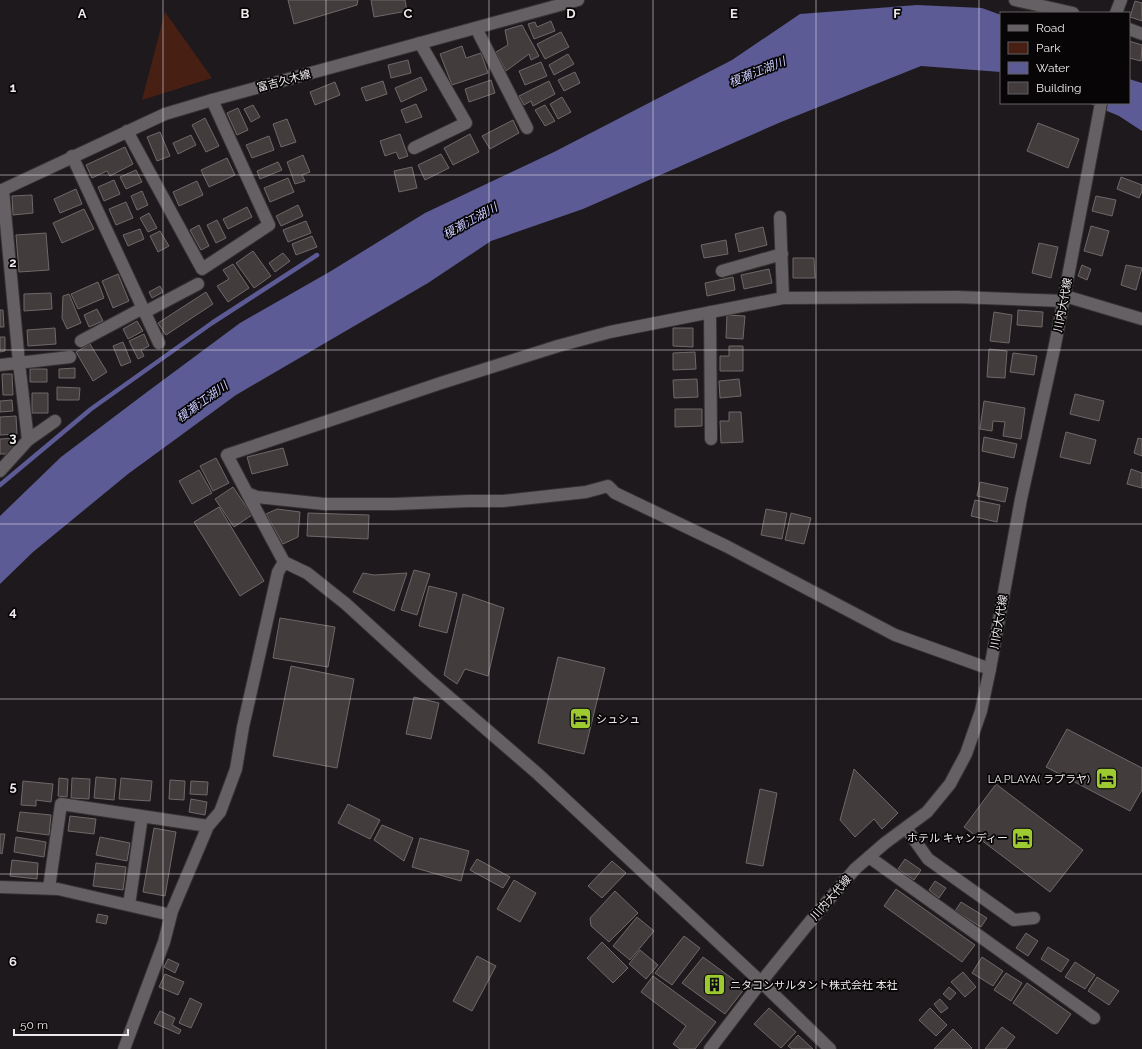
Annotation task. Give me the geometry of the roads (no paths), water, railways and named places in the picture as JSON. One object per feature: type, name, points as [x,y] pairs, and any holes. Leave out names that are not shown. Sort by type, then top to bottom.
[{"type":"street","name":"富吉久木線","points":[[2,190],[72,156],[165,114],[476,28],[545,4],[578,0]]},
{"type":"street","points":[[1015,0],[1028,1],[1069,12]]},
{"type":"street","points":[[1116,12],[1121,0]]},
{"type":"street","points":[[476,28],[527,128]]},
{"type":"street","points":[[1130,29],[1142,34]]},
{"type":"street","points":[[414,148],[466,122],[420,43]]},
{"type":"street","points":[[127,131],[202,268],[268,225],[212,100]]},
{"type":"street","name":"川内大代線","points":[[710,1049],[761,982],[808,924],[850,876],[869,857],[927,812],[950,784],[966,754],[981,711],[990,669],[1021,499],[1055,345],[1101,108]]},
{"type":"street","points":[[72,156],[159,343]]},
{"type":"street","points":[[2,190],[28,440]]},
{"type":"street","points":[[780,217],[783,298]]},
{"type":"street","points":[[722,271],[782,254]]},
{"type":"street","points":[[81,340],[198,284]]},
{"type":"street","points":[[830,1049],[761,982],[538,774],[427,678],[346,604],[307,573],[284,562],[227,456],[441,383],[558,346],[610,332],[783,298],[957,297],[1064,299],[1142,319]]},
{"type":"street","points":[[710,312],[712,439]]},
{"type":"street","points":[[0,365],[70,357]]},
{"type":"street","points":[[0,471],[28,440],[55,421]]},
{"type":"street","points":[[247,493],[257,497],[324,504],[394,504],[503,501],[586,492],[608,486],[615,493],[726,546],[894,635],[990,669]]},
{"type":"street","points":[[124,1049],[164,942],[171,915],[208,826],[220,812],[236,770],[243,727],[278,572],[284,562]]},
{"type":"street","points":[[49,888],[61,804],[208,826]]},
{"type":"street","points":[[129,905],[142,816]]},
{"type":"street","points":[[906,828],[928,859],[1014,920],[1034,918]]},
{"type":"street","points":[[869,857],[1094,1018]]},
{"type":"street","points":[[0,888],[58,889],[171,915]]},
{"type":"water","name":"榎瀬江湖川","points":[[917,5],[982,8],[1000,15],[1000,72],[921,66],[781,122],[583,209],[491,241],[428,283],[236,395],[128,474],[33,552],[0,584],[0,516],[61,457],[240,323],[331,271],[425,213],[554,152],[732,60],[800,14]]},
{"type":"water","points":[[1130,79],[1142,83],[1142,131],[1119,116],[1090,104],[1130,104]]},
{"type":"waterway","points":[[0,485],[91,409],[212,323],[317,255]]},
{"type":"place","name":"シュシュ","points":[[580,719]]},
{"type":"place","name":"LA.PLAYA( ラプラヤ)","points":[[1106,779]]},
{"type":"place","name":"ホテル キャンディー","points":[[1023,838]]},
{"type":"place","name":"ニタコンサルタント株式会社 本社","points":[[714,985]]}]
